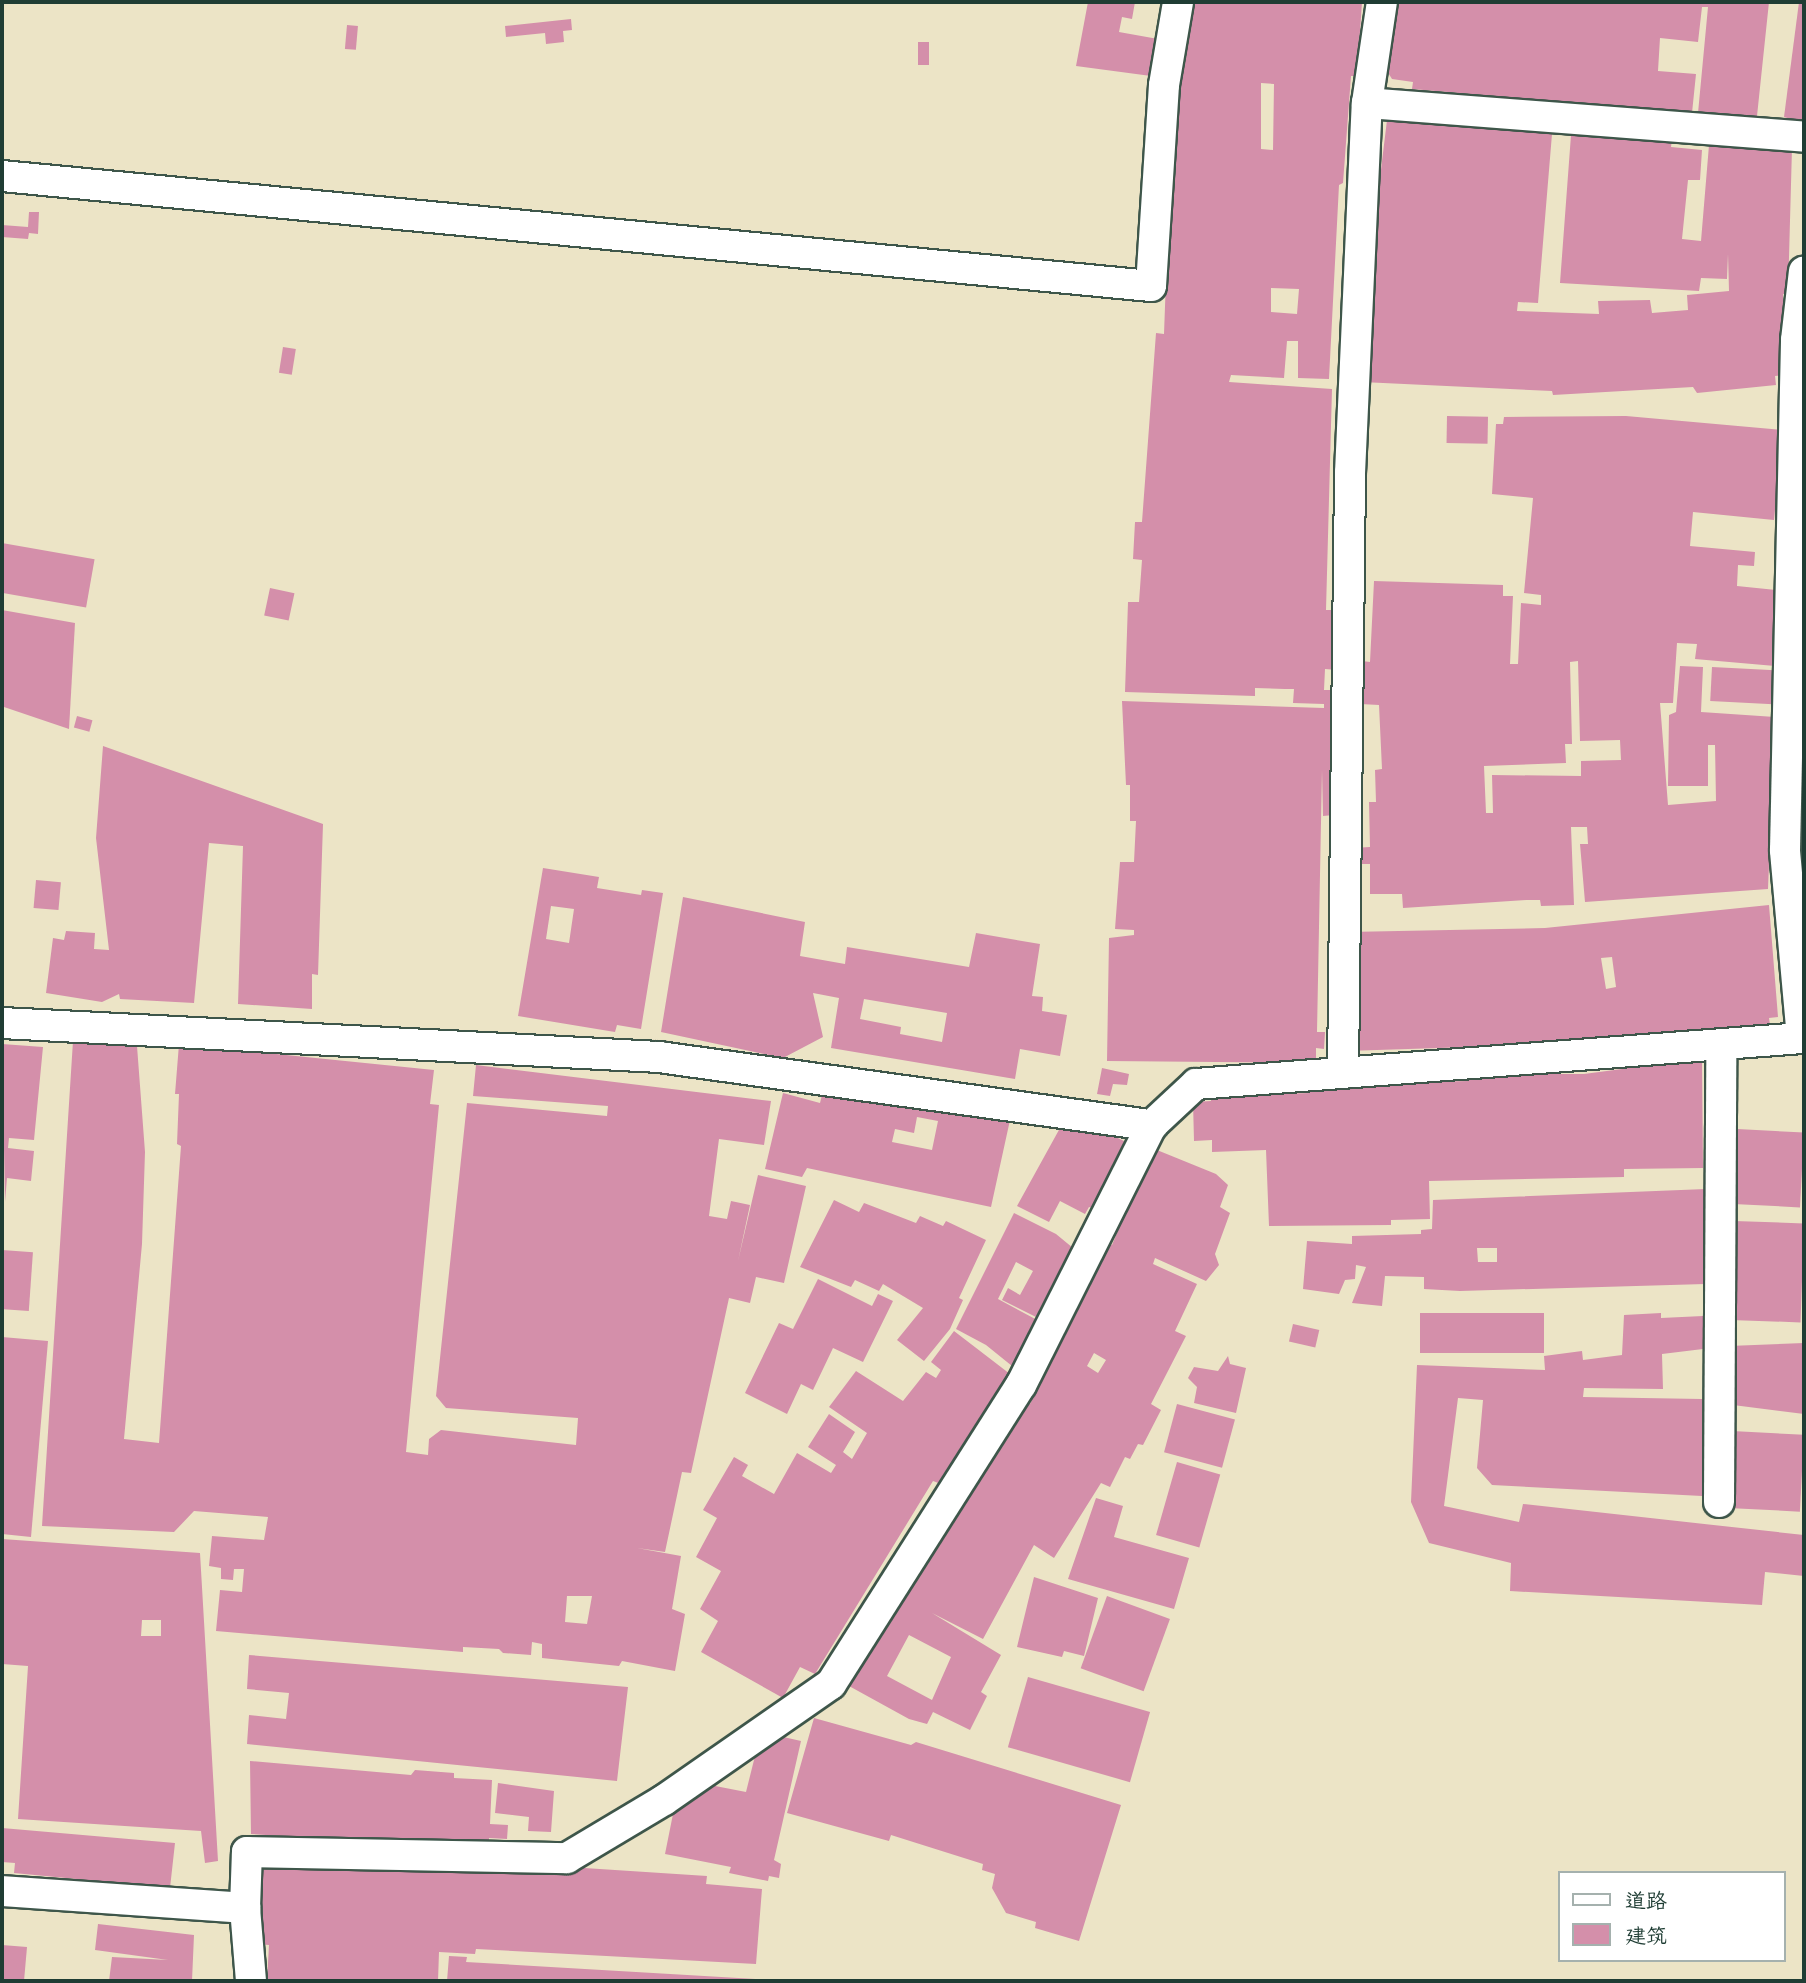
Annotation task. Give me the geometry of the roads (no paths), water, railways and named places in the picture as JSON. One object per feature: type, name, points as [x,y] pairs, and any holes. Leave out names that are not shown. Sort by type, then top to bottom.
[{"type":"street","points":[[2,176],[1151,286],[1164,85],[1178,2]]},
{"type":"street","points":[[1343,1073],[1350,473],[1367,103],[1382,2]]},
{"type":"street","points":[[1367,103],[1804,137]]},
{"type":"street","points":[[251,1981],[245,1908],[247,1852],[567,1858],[664,1800],[831,1684],[1021,1385],[1152,1125],[1196,1084],[1802,1038],[1785,850],[1796,340],[1804,271]]},
{"type":"street","points":[[2,1023],[659,1057],[1152,1125]]},
{"type":"street","points":[[1719,1502],[1721,1045]]},
{"type":"street","points":[[2,1891],[245,1908]]}]
